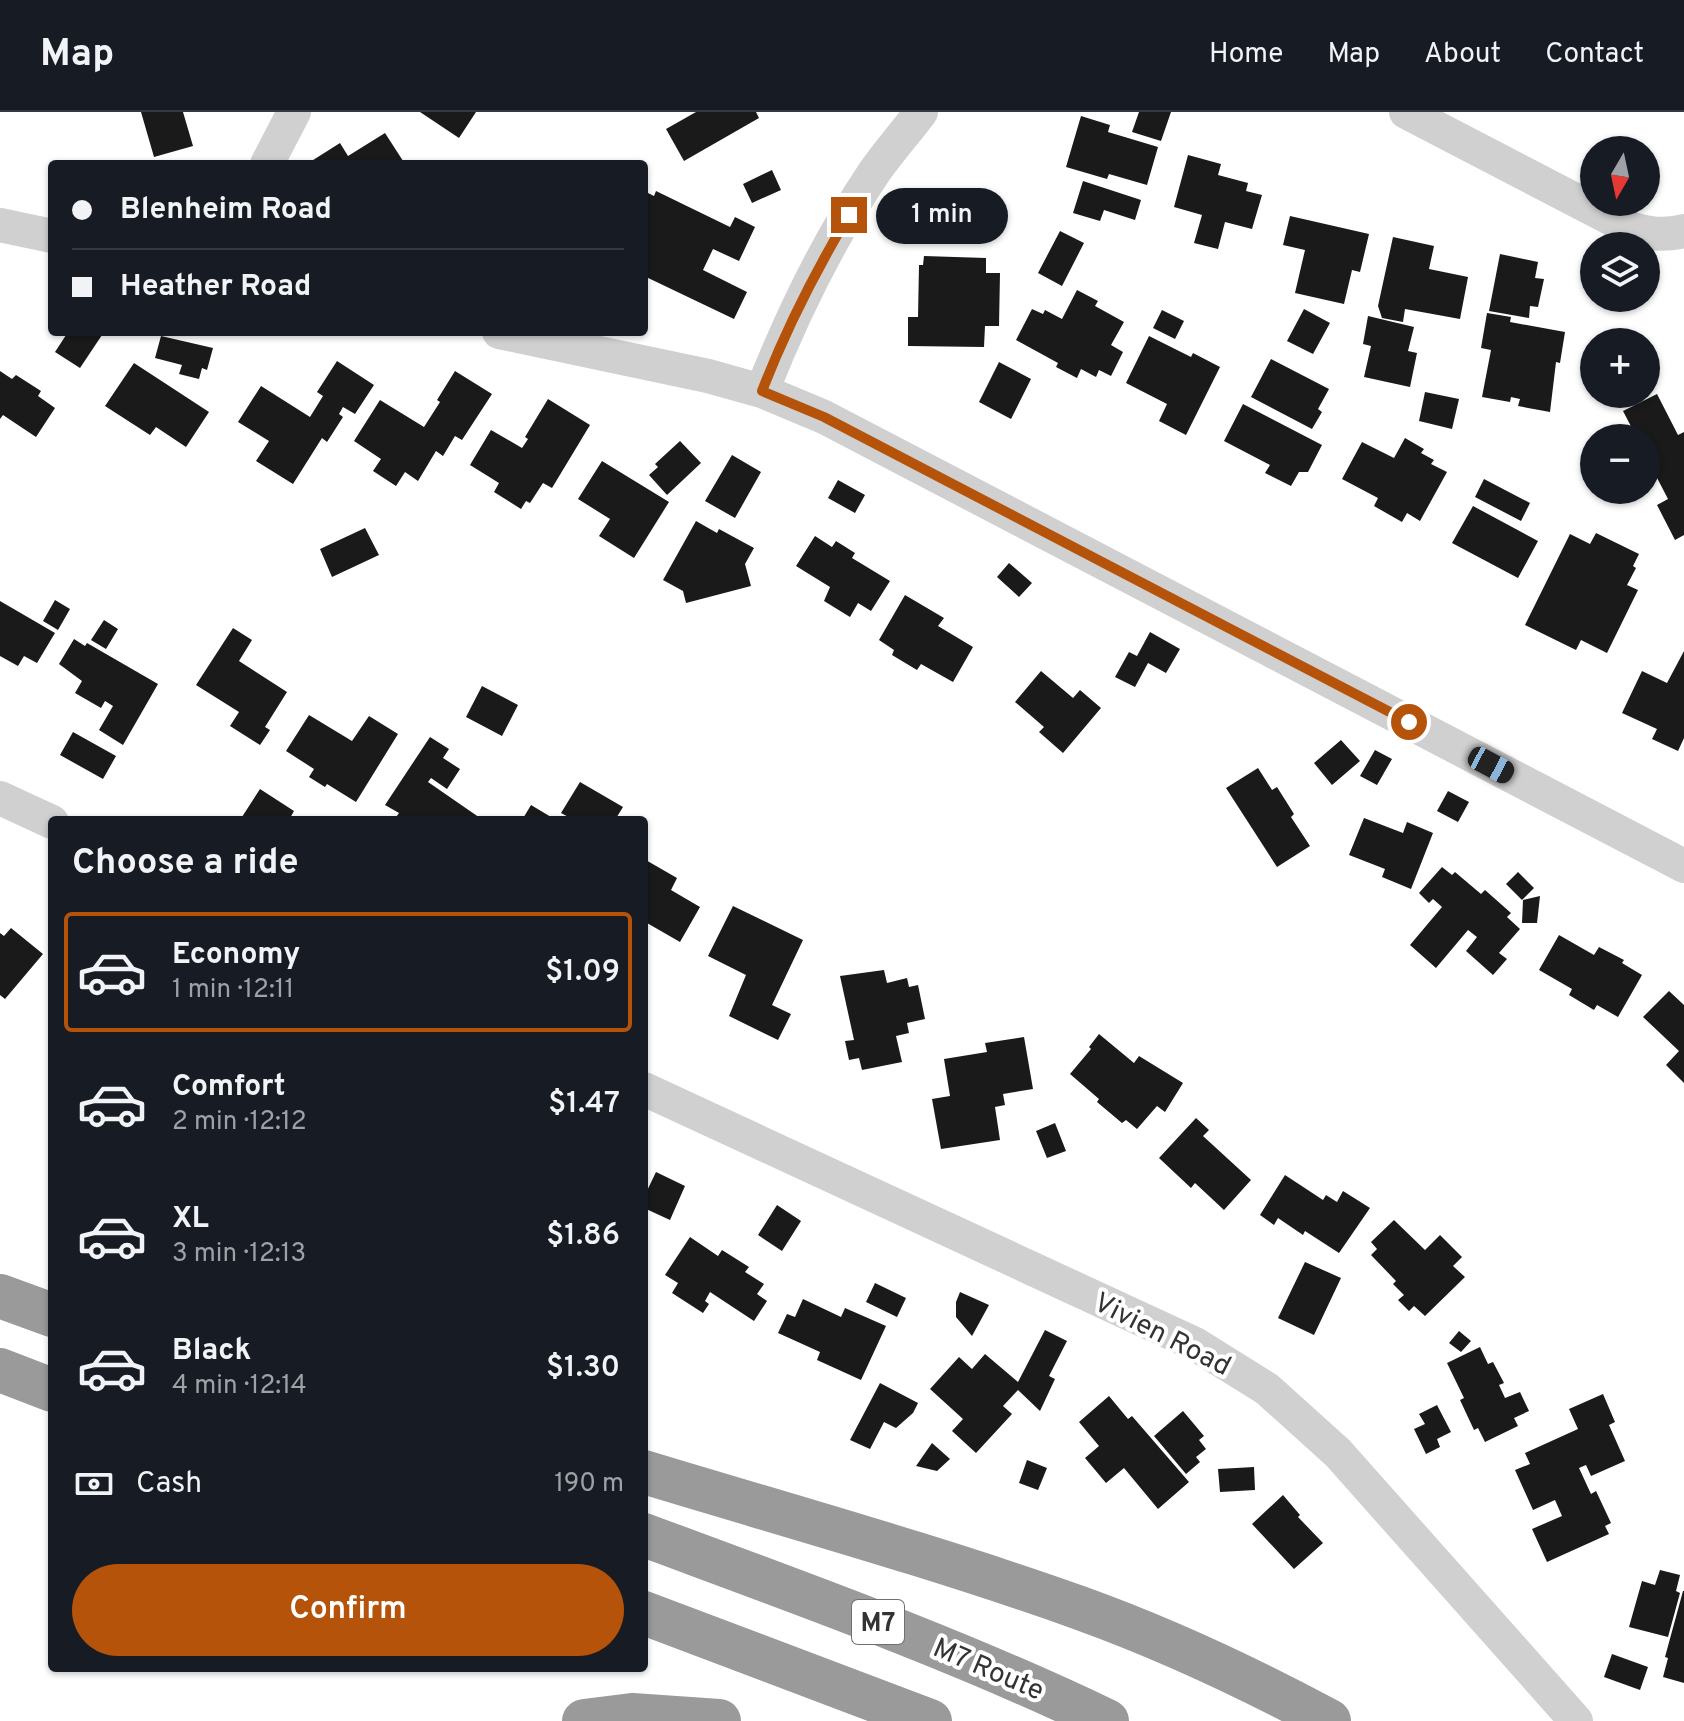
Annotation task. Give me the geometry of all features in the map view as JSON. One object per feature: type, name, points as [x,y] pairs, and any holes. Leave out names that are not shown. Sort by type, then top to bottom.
[{"type":"highway","points":[[0,1284],[48,1296]]},
{"type":"highway","points":[[0,1296],[48,1314]]},
{"type":"highway","points":[[0,1370],[48,1388]]},
{"type":"highway","points":[[648,1473],[991,1578],[1082,1609],[1254,1682],[1329,1721]]},
{"type":"highway","name":"M7 Route","points":[[648,1537],[902,1632],[1027,1683],[1107,1721]]},
{"type":"highway","points":[[648,1615],[930,1721]]},
{"type":"highway","points":[[584,1721],[632,1715],[719,1721]]},
{"type":"street","points":[[269,160],[294,112]]},
{"type":"street","points":[[762,391],[783,336],[823,259],[876,170],[921,112]]},
{"type":"street","points":[[1406,112],[1629,228],[1650,234],[1671,235],[1684,231]]},
{"type":"street","points":[[0,225],[48,235]]},
{"type":"street","points":[[518,336],[708,376],[762,391],[824,417],[1684,866]]},
{"type":"street","points":[[0,798],[48,820]]},
{"type":"street","name":"Vivien Road","points":[[648,1091],[1195,1344],[1267,1389],[1338,1453],[1576,1721]]},
{"type":"building","points":[[141,112],[183,112],[193,146],[154,157]]},
{"type":"building","points":[[420,112],[476,112],[459,138]]},
{"type":"building","points":[[696,112],[756,112],[759,118],[684,161],[666,129]]},
{"type":"building","points":[[1139,112],[1171,112],[1161,141],[1132,132]]},
{"type":"building","points":[[1081,116],[1110,125],[1108,132],[1158,147],[1147,185],[1109,174],[1107,179],[1066,167]]},
{"type":"building","points":[[385,133],[402,160],[313,160],[340,143],[348,156]]},
{"type":"building","points":[[1188,155],[1221,164],[1218,175],[1248,183],[1246,191],[1262,195],[1252,229],[1225,222],[1218,249],[1194,243],[1202,215],[1174,207]]},
{"type":"building","points":[[772,170],[781,190],[752,203],[743,184]]},
{"type":"building","points":[[1083,181],[1141,200],[1135,220],[1104,210],[1100,221],[1073,213]]},
{"type":"building","points":[[656,191],[730,227],[735,217],[755,227],[739,261],[713,249],[703,270],[747,292],[734,319],[648,278],[648,193],[654,196]]},
{"type":"building","points":[[1290,216],[1369,234],[1360,272],[1352,270],[1344,304],[1295,293],[1305,250],[1283,245]]},
{"type":"building","points":[[1060,231],[1084,243],[1062,286],[1038,273]]},
{"type":"building","points":[[1393,237],[1434,246],[1429,269],[1468,277],[1460,319],[1405,309],[1403,322],[1382,318],[1378,306]]},
{"type":"building","points":[[1500,254],[1538,262],[1535,278],[1544,279],[1538,307],[1530,306],[1529,318],[1489,311]]},
{"type":"building","points":[[924,256],[986,258],[986,273],[1000,273],[999,326],[985,326],[984,347],[908,346],[908,317],[918,317],[919,265],[923,265]]},
{"type":"building","points":[[1077,290],[1098,301],[1095,306],[1124,322],[1111,345],[1123,352],[1111,376],[1099,370],[1096,377],[1081,369],[1077,378],[1056,367],[1058,363],[1016,340],[1032,309],[1043,314],[1045,310],[1062,319]]},
{"type":"building","points":[[1304,309],[1330,323],[1313,354],[1287,341]]},
{"type":"building","points":[[1162,310],[1184,321],[1175,339],[1153,328]]},
{"type":"building","points":[[1487,313],[1511,317],[1510,322],[1565,332],[1560,363],[1556,362],[1550,412],[1518,406],[1520,399],[1511,397],[1510,402],[1482,397],[1491,350],[1481,348]]},
{"type":"building","points":[[1368,316],[1414,327],[1408,351],[1417,353],[1410,387],[1364,377],[1371,346],[1363,344]]},
{"type":"building","points":[[65,336],[101,336],[80,368],[55,352]]},
{"type":"building","points":[[161,336],[213,348],[207,370],[202,368],[199,379],[179,374],[182,365],[155,358]]},
{"type":"building","points":[[1149,336],[1191,357],[1193,353],[1220,367],[1186,435],[1159,421],[1167,404],[1126,383]]},
{"type":"building","points":[[1271,359],[1329,389],[1318,409],[1322,412],[1312,429],[1251,397]]},
{"type":"building","points":[[337,361],[374,385],[355,414],[343,407],[339,414],[343,417],[327,442],[322,438],[293,484],[256,461],[269,441],[238,422],[261,386],[310,417],[323,396],[317,392]]},
{"type":"building","points":[[999,362],[1031,379],[1011,419],[979,402]]},
{"type":"building","points":[[134,363],[209,412],[186,447],[156,427],[150,435],[105,406]]},
{"type":"building","points":[[0,371],[12,379],[16,375],[41,391],[38,396],[55,408],[36,437],[3,415],[0,419]]},
{"type":"building","points":[[455,371],[492,394],[462,440],[455,436],[443,456],[436,451],[418,481],[405,472],[396,486],[373,471],[381,459],[354,441],[380,400],[424,427]]},
{"type":"building","points":[[1425,392],[1459,399],[1452,429],[1419,421]]},
{"type":"building","points":[[548,399],[590,425],[552,488],[543,483],[530,503],[526,501],[521,509],[494,492],[499,483],[470,465],[491,430],[522,448],[528,439],[525,437]]},
{"type":"building","points":[[1660,400],[1678,435],[1684,432],[1684,535],[1675,540],[1657,505],[1668,499],[1660,484],[1660,424],[1630,424],[1623,411],[1629,408],[1660,408]]},
{"type":"building","points":[[1243,404],[1322,445],[1308,472],[1299,472],[1291,486],[1265,473],[1270,465],[1224,441]]},
{"type":"building","points":[[1405,438],[1424,449],[1421,453],[1434,460],[1431,464],[1447,472],[1420,521],[1407,513],[1402,522],[1374,506],[1378,498],[1342,479],[1362,442],[1394,458]]},
{"type":"building","points":[[680,441],[701,463],[667,495],[649,475],[658,467],[655,464]]},
{"type":"building","points":[[732,455],[761,472],[735,518],[705,501]]},
{"type":"building","points":[[602,461],[669,502],[634,558],[599,536],[610,519],[578,499]]},
{"type":"building","points":[[1484,479],[1530,503],[1521,521],[1475,497]]},
{"type":"building","points":[[838,480],[865,495],[855,513],[828,498]]},
{"type":"building","points":[[1473,506],[1538,541],[1518,578],[1452,543]]},
{"type":"building","points":[[696,521],[717,533],[719,529],[754,548],[745,564],[751,586],[686,603],[683,591],[663,580]]},
{"type":"building","points":[[365,528],[379,555],[332,577],[320,549]]},
{"type":"building","points":[[1596,533],[1639,554],[1627,585],[1638,590],[1607,653],[1581,640],[1576,650],[1525,625],[1570,534],[1590,544]]},
{"type":"building","points":[[815,536],[832,547],[836,541],[855,553],[852,558],[890,581],[871,611],[858,603],[850,617],[824,601],[830,587],[796,566]]},
{"type":"building","points":[[1009,563],[1032,583],[1019,597],[997,577]]},
{"type":"building","points":[[905,595],[944,618],[938,626],[973,647],[953,682],[921,664],[917,670],[892,655],[894,650],[879,640]]},
{"type":"building","points":[[55,600],[70,609],[58,630],[43,621]]},
{"type":"building","points":[[0,601],[55,633],[37,663],[24,656],[18,666],[0,656]]},
{"type":"building","points":[[104,620],[118,629],[106,649],[91,640]]},
{"type":"building","points":[[233,628],[252,640],[239,661],[287,692],[265,727],[270,730],[260,745],[230,726],[239,712],[196,685]]},
{"type":"building","points":[[1150,632],[1180,649],[1166,673],[1148,663],[1135,687],[1115,677],[1129,652],[1137,656]]},
{"type":"building","points":[[74,639],[85,646],[87,643],[158,684],[123,745],[99,730],[113,706],[105,701],[101,708],[75,693],[82,681],[59,664]]},
{"type":"building","points":[[1684,651],[1684,738],[1678,751],[1652,739],[1657,729],[1622,713],[1642,671],[1667,683]]},
{"type":"building","points":[[1041,671],[1073,698],[1080,690],[1101,708],[1063,753],[1039,732],[1044,727],[1015,702]]},
{"type":"building","points":[[482,686],[518,705],[502,736],[466,717]]},
{"type":"building","points":[[309,715],[352,741],[369,716],[398,734],[356,802],[309,777],[314,769],[286,751]]},
{"type":"building","points":[[73,732],[116,756],[103,779],[60,755]]},
{"type":"building","points":[[430,737],[449,749],[443,758],[460,769],[447,789],[431,778],[428,782],[477,816],[397,816],[399,813],[385,805]]},
{"type":"building","points":[[1341,740],[1360,761],[1332,785],[1314,763]]},
{"type":"building","points":[[1375,750],[1392,759],[1377,785],[1360,776]]},
{"type":"building","points":[[1258,768],[1272,790],[1277,787],[1294,814],[1291,817],[1310,846],[1277,867],[1226,788]]},
{"type":"building","points":[[580,782],[623,807],[617,816],[567,816],[561,813]]},
{"type":"building","points":[[260,789],[294,811],[291,816],[243,816]]},
{"type":"building","points":[[1448,791],[1469,802],[1458,822],[1437,811]]},
{"type":"building","points":[[531,805],[549,816],[524,816]]},
{"type":"building","points":[[1364,818],[1403,833],[1407,822],[1433,833],[1411,889],[1382,877],[1385,869],[1349,855]]},
{"type":"building","points":[[648,861],[677,878],[671,890],[700,907],[680,942],[648,924]]},
{"type":"building","points":[[1442,867],[1452,875],[1455,872],[1481,894],[1485,890],[1511,913],[1507,917],[1520,929],[1499,953],[1507,959],[1493,975],[1466,951],[1477,937],[1468,930],[1436,968],[1410,945],[1442,907],[1433,899],[1429,903],[1419,893]]},
{"type":"building","points":[[1518,872],[1534,888],[1522,900],[1506,884]]},
{"type":"building","points":[[1540,896],[1537,923],[1522,923],[1523,900]]},
{"type":"building","points":[[733,906],[803,940],[772,1005],[791,1014],[778,1040],[729,1016],[746,975],[708,956]]},
{"type":"building","points":[[11,928],[43,954],[5,999],[0,995],[0,933],[4,936]]},
{"type":"building","points":[[1559,935],[1594,955],[1599,947],[1624,960],[1622,963],[1642,975],[1618,1017],[1597,1005],[1594,1010],[1569,995],[1572,989],[1539,970]]},
{"type":"building","points":[[884,970],[887,983],[907,978],[909,987],[918,985],[925,1019],[907,1023],[909,1033],[896,1036],[902,1062],[862,1070],[859,1058],[849,1060],[845,1041],[854,1040],[840,976]]},
{"type":"building","points":[[1669,991],[1684,1005],[1684,1083],[1666,1065],[1679,1051],[1643,1017]]},
{"type":"building","points":[[1099,1034],[1134,1063],[1139,1056],[1183,1083],[1165,1112],[1157,1106],[1137,1129],[1126,1120],[1122,1123],[1070,1074]]},
{"type":"building","points":[[1024,1037],[1033,1089],[1003,1094],[1005,1105],[995,1107],[1000,1140],[941,1149],[932,1099],[950,1096],[944,1059],[987,1052],[985,1043]]},
{"type":"building","points":[[1196,1118],[1209,1130],[1203,1136],[1251,1180],[1224,1210],[1195,1183],[1191,1188],[1159,1158]]},
{"type":"building","points":[[1055,1123],[1066,1151],[1047,1158],[1036,1131]]},
{"type":"building","points":[[656,1172],[685,1186],[670,1220],[648,1210],[648,1189]]},
{"type":"building","points":[[1285,1175],[1323,1200],[1326,1195],[1337,1202],[1343,1191],[1370,1208],[1339,1253],[1278,1218],[1274,1225],[1260,1215]]},
{"type":"building","points":[[777,1205],[801,1221],[782,1251],[758,1235]]},
{"type":"building","points":[[1394,1220],[1425,1250],[1440,1235],[1462,1257],[1453,1266],[1465,1277],[1425,1316],[1414,1306],[1409,1311],[1398,1300],[1404,1295],[1393,1284],[1396,1281],[1371,1255],[1377,1249],[1371,1242]]},
{"type":"building","points":[[690,1237],[718,1256],[722,1250],[749,1267],[745,1272],[764,1284],[757,1294],[767,1301],[754,1321],[710,1292],[705,1301],[709,1304],[703,1313],[672,1293],[678,1283],[665,1275]]},
{"type":"building","points":[[1305,1262],[1341,1278],[1314,1335],[1278,1318]]},
{"type":"building","points":[[875,1283],[906,1298],[897,1317],[866,1302]]},
{"type":"building","points":[[960,1292],[989,1305],[972,1336],[956,1317]]},
{"type":"building","points":[[803,1299],[841,1317],[845,1308],[886,1326],[861,1380],[817,1360],[820,1352],[778,1333],[787,1314],[795,1317]]},
{"type":"building","points":[[1045,1330],[1067,1341],[1049,1376],[1055,1379],[1040,1411],[1018,1390],[1003,1406],[1012,1414],[976,1453],[952,1431],[963,1419],[930,1389],[959,1357],[972,1369],[985,1354],[1018,1382]]},
{"type":"building","points":[[1459,1331],[1471,1341],[1461,1352],[1449,1343]]},
{"type":"building","points":[[1480,1347],[1488,1364],[1493,1362],[1504,1383],[1499,1385],[1505,1398],[1520,1392],[1529,1411],[1514,1418],[1518,1426],[1485,1442],[1478,1428],[1474,1430],[1460,1400],[1464,1398],[1447,1363]]},
{"type":"building","points":[[880,1383],[918,1403],[913,1413],[896,1428],[884,1422],[870,1449],[850,1440]]},
{"type":"building","points":[[1603,1394],[1615,1422],[1609,1425],[1625,1461],[1591,1476],[1586,1465],[1579,1468],[1591,1494],[1596,1491],[1611,1523],[1605,1526],[1609,1534],[1547,1562],[1532,1529],[1562,1516],[1555,1500],[1533,1510],[1515,1470],[1530,1464],[1525,1453],[1578,1429],[1569,1409]]},
{"type":"building","points":[[1109,1396],[1128,1419],[1132,1416],[1189,1482],[1158,1509],[1124,1468],[1106,1483],[1085,1458],[1099,1446],[1079,1422]]},
{"type":"building","points":[[1437,1405],[1451,1432],[1437,1439],[1440,1447],[1426,1454],[1414,1429],[1425,1424],[1419,1414]]},
{"type":"building","points":[[1183,1411],[1204,1436],[1199,1440],[1206,1449],[1196,1457],[1200,1462],[1186,1474],[1154,1436]]},
{"type":"building","points":[[932,1443],[950,1459],[937,1471],[916,1466]]},
{"type":"building","points":[[1027,1460],[1047,1468],[1038,1490],[1019,1483]]},
{"type":"building","points":[[1254,1467],[1255,1490],[1220,1492],[1218,1469]]},
{"type":"building","points":[[1283,1495],[1300,1515],[1298,1517],[1323,1543],[1294,1569],[1252,1524]]},
{"type":"building","points":[[1660,1570],[1680,1575],[1676,1591],[1680,1593],[1668,1637],[1629,1627],[1642,1581],[1655,1585]]},
{"type":"building","points":[[1683,1591],[1684,1683],[1663,1677],[1668,1658],[1665,1657]]},
{"type":"building","points":[[1612,1654],[1648,1667],[1640,1690],[1604,1677]]},
{"type":"route","points":[[849,215],[783,336],[762,391],[824,417],[1409,722]]}]
